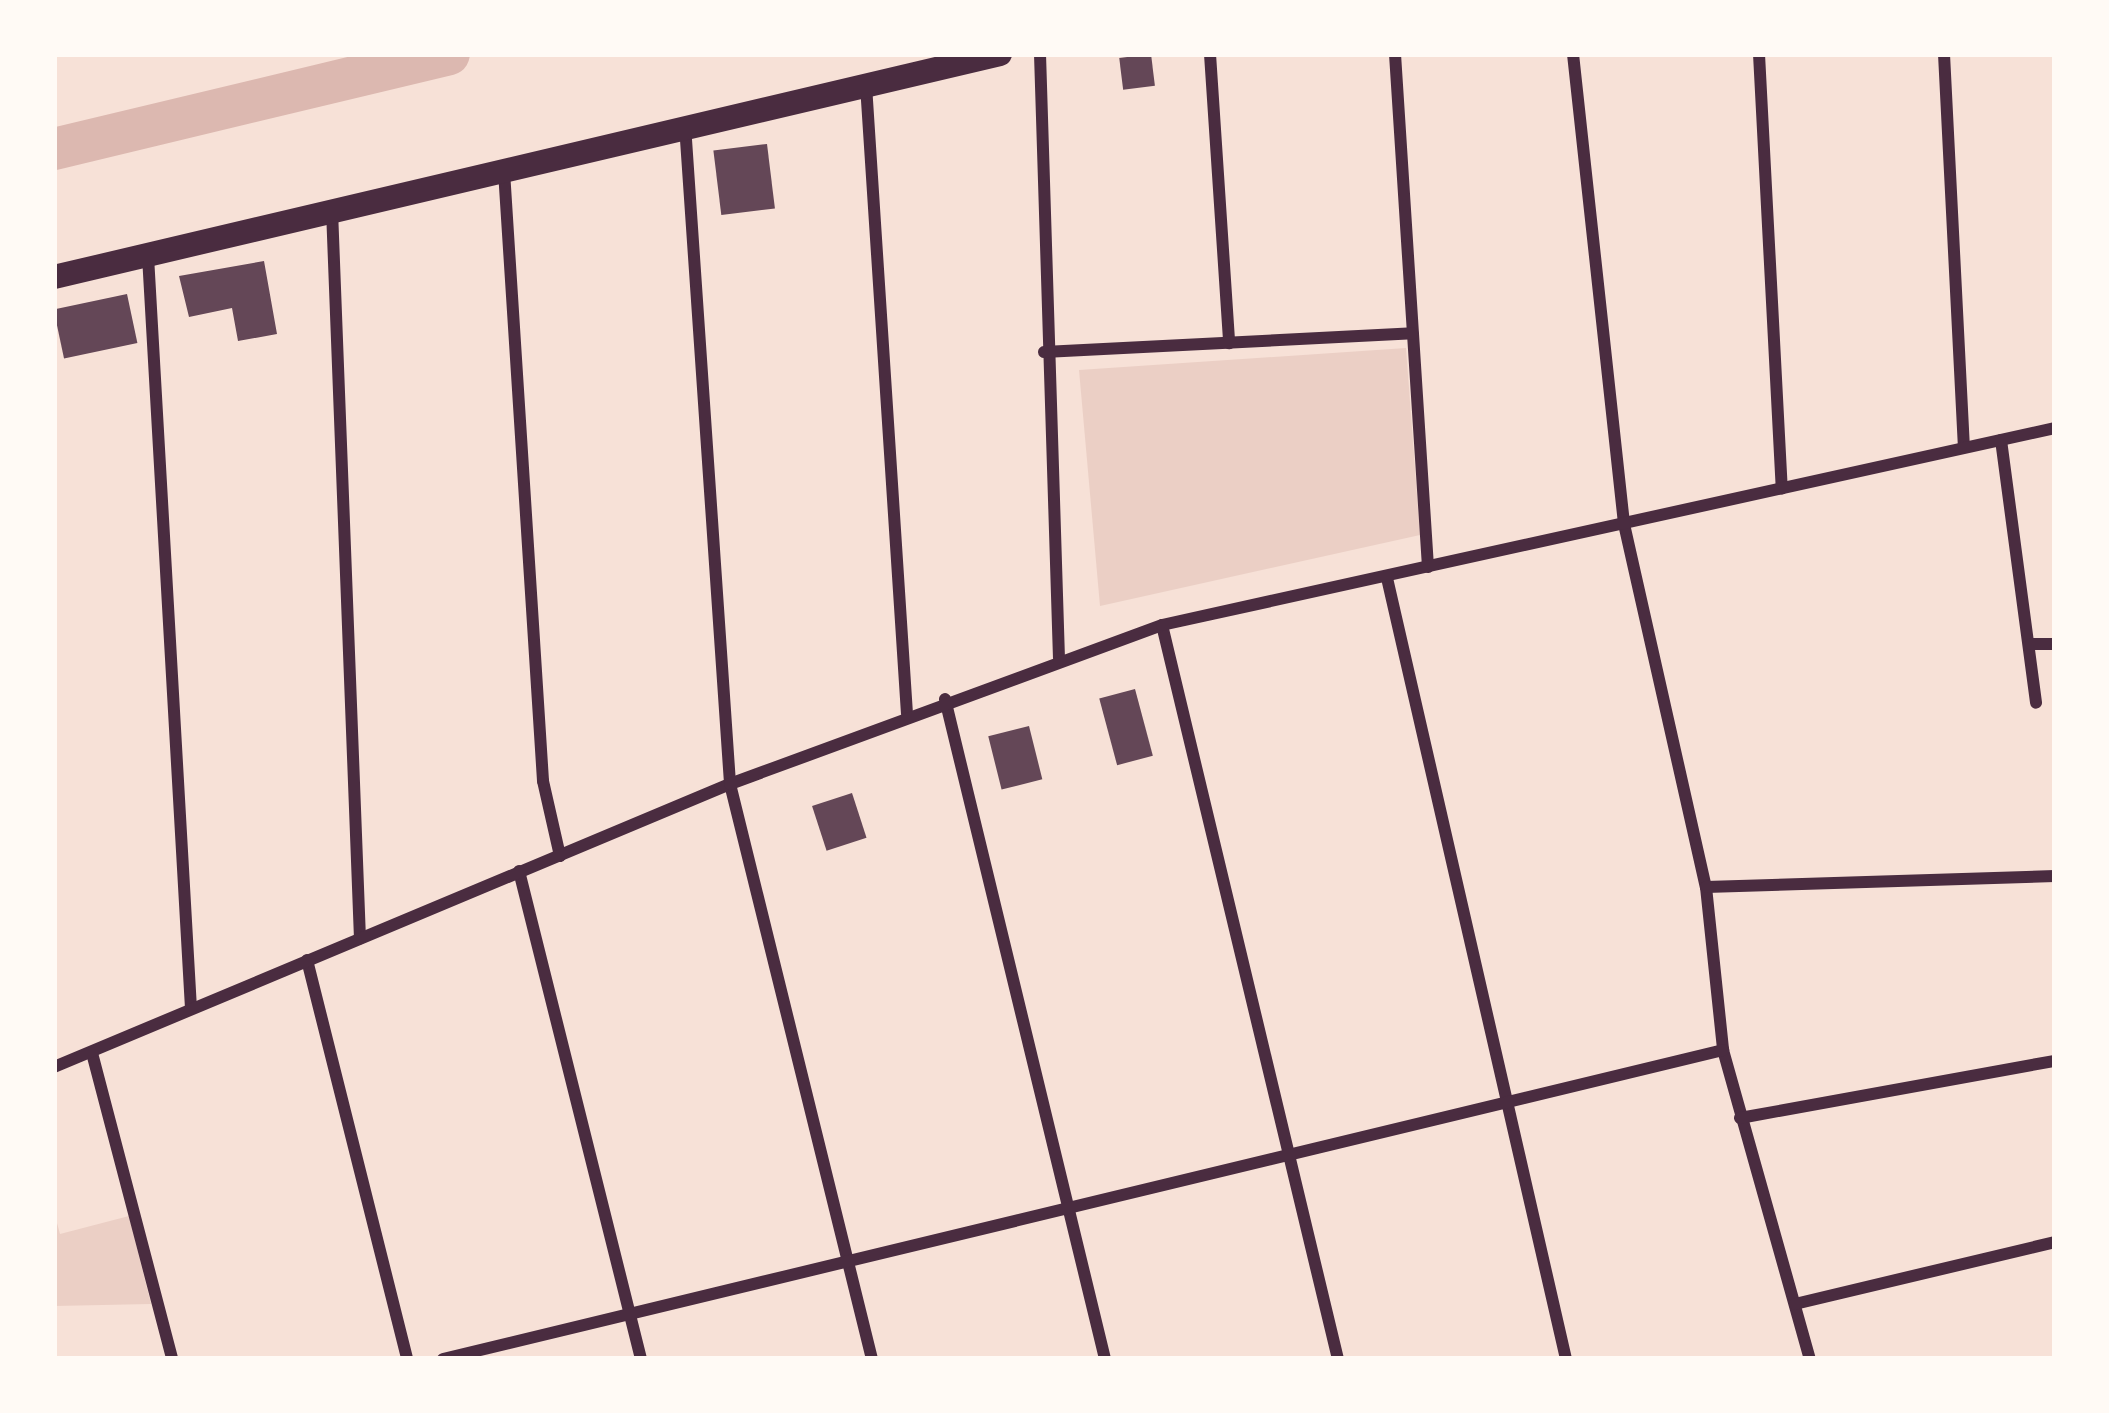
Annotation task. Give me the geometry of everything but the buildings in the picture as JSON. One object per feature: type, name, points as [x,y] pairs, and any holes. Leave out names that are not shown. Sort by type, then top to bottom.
[{"type":"main road","points":[[54,277],[504,167],[1000,54]]},
{"type":"street","points":[[1040,54],[1044,352],[1059,658]]},
{"type":"street","points":[[1210,54],[1229,343]]},
{"type":"street","points":[[1395,54],[1428,567]]},
{"type":"street","points":[[1573,54],[1624,524],[1706,887],[1723,1050],[1810,1359]]},
{"type":"street","points":[[1759,54],[1782,488]]},
{"type":"street","points":[[1944,54],[1964,445]]},
{"type":"street","points":[[866,84],[907,714]]},
{"type":"street","points":[[685,125],[730,784],[872,1359]]},
{"type":"street","points":[[504,167],[543,781],[560,856]]},
{"type":"street","points":[[332,209],[360,938]]},
{"type":"street","points":[[148,255],[191,1008]]},
{"type":"street","points":[[1044,352],[1414,333]]},
{"type":"street","points":[[54,1067],[730,784],[1059,658],[1162,626],[2055,428]]},
{"type":"street","points":[[2001,440],[2036,703]]},
{"type":"street","points":[[1388,578],[1501,1105],[1566,1359]]},
{"type":"street","points":[[1162,626],[1338,1359]]},
{"type":"street","points":[[2031,644],[2055,644]]},
{"type":"street","points":[[945,699],[1105,1359]]},
{"type":"street","points":[[519,871],[641,1359]]},
{"type":"street","points":[[1706,887],[2055,876]]},
{"type":"street","points":[[307,960],[407,1359]]},
{"type":"street","points":[[443,1359],[1723,1050]]},
{"type":"street","points":[[92,1053],[172,1359]]},
{"type":"street","points":[[1740,1118],[2055,1061]]},
{"type":"street","points":[[1795,1304],[2055,1242]]},
{"type":"shaded area","points":[[1406,348],[1420,535],[1100,606],[1079,370]]},
{"type":"shaded area","points":[[54,1212],[60,1234],[129,1216],[151,1304],[54,1306]]},
{"type":"waterway","points":[[54,149],[449,54]]}]
